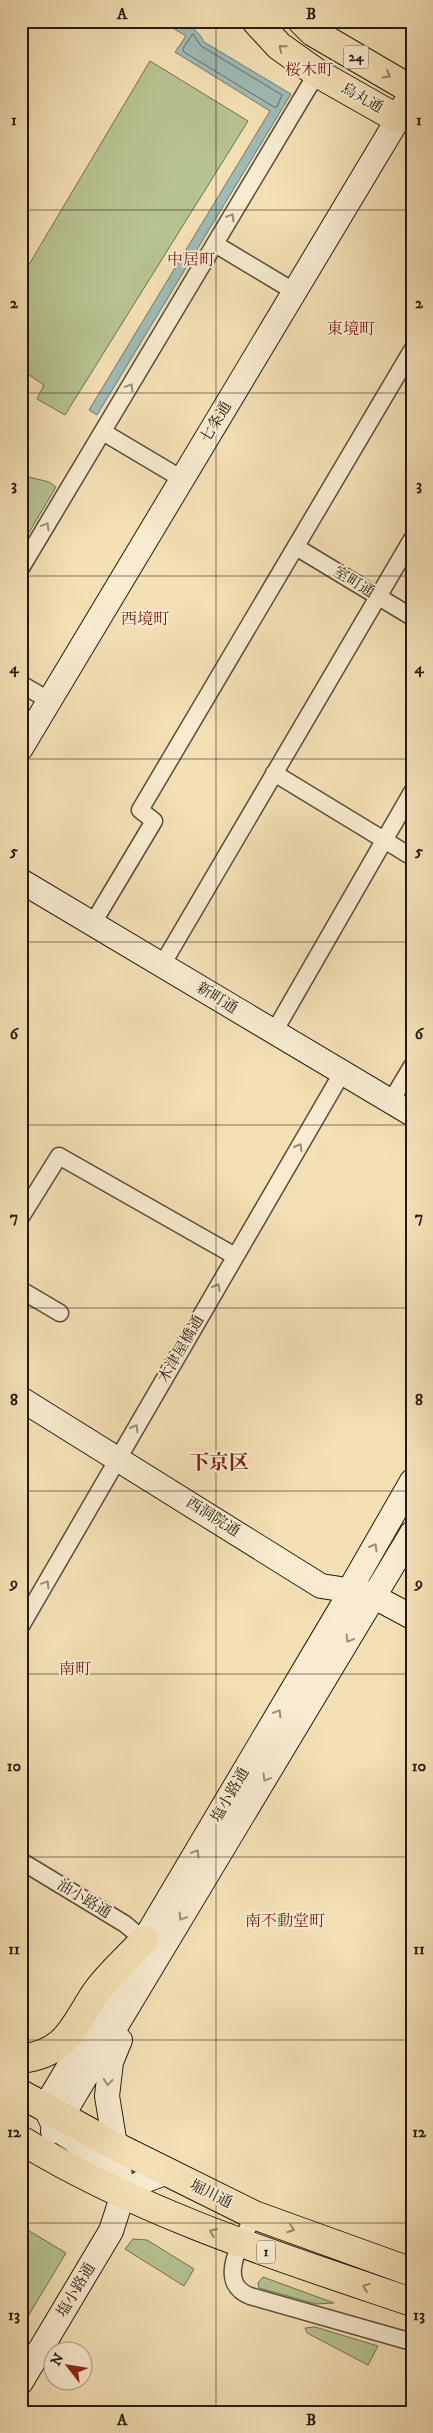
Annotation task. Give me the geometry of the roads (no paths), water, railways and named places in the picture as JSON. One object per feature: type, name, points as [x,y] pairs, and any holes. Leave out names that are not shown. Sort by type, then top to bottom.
[{"type":"highway","name":"烏丸通","points":[[256,21],[279,46],[317,73],[405,107]]},
{"type":"highway","name":"24","points":[[302,21],[313,32],[412,90]]},
{"type":"highway","points":[[21,2059],[49,2050],[69,2035],[98,1990],[151,1949]]},
{"type":"highway","name":"堀川通","points":[[21,2094],[45,2130],[100,2184],[242,2244],[412,2302]]},
{"type":"highway","name":"1","points":[[21,2120],[45,2130]]},
{"type":"highway","name":"堀川通","points":[[45,2130],[115,2146],[254,2216],[412,2272]]},
{"type":"street","points":[[21,568],[317,73]]},
{"type":"street","name":"七条通","points":[[21,748],[405,107]]},
{"type":"street","points":[[215,244],[294,292]]},
{"type":"street","points":[[93,923],[154,821],[140,810],[412,350]]},
{"type":"street","points":[[103,432],[182,479]]},
{"type":"street","points":[[162,965],[412,538]]},
{"type":"street","name":"室町通","points":[[296,547],[412,617]]},
{"type":"street","points":[[21,684],[50,701]]},
{"type":"street","points":[[274,772],[412,857]]},
{"type":"street","points":[[274,1032],[412,792]]},
{"type":"street","name":"新町通","points":[[21,881],[412,1114]]},
{"type":"street","points":[[391,1102],[412,1066]]},
{"type":"street","name":"木津屋橋通","points":[[21,1626],[342,1072]]},
{"type":"street","points":[[21,1217],[59,1156],[235,1256]]},
{"type":"street","points":[[21,1290],[60,1312]]},
{"type":"street","name":"西洞院通","points":[[21,1399],[321,1586],[368,1593],[412,1617]]},
{"type":"street","name":"塩小路通","points":[[45,2130],[151,1949],[412,1481]]},
{"type":"street","name":"塩小路通","points":[[151,1949],[374,1597],[412,1532]]},
{"type":"street","name":"油小路通","points":[[21,1860],[126,1924],[151,1949]]},
{"type":"street","points":[[151,1949],[147,1995],[127,2027],[111,2062],[107,2096],[123,2194],[144,2181],[167,2172]]},
{"type":"street","name":"塩小路通","points":[[21,2382],[111,2231],[123,2194]]},
{"type":"street","points":[[254,2216],[232,2270],[235,2284],[245,2294],[412,2342]]},
{"type":"water","points":[[161,21],[181,23],[191,27],[204,42],[291,94],[97,415],[89,410],[270,111],[175,52],[186,36]]},
{"type":"district","name":"桜木町","points":[[309,70]]},
{"type":"district","name":"中居町","points":[[191,260]]},
{"type":"district","name":"東境町","points":[[351,329]]},
{"type":"district","name":"西境町","points":[[145,619]]},
{"type":"district","name":"下京区","points":[[219,1463]]},
{"type":"district","name":"南町","points":[[75,1669]]},
{"type":"district","name":"南不動堂町","points":[[285,1921]]}]
